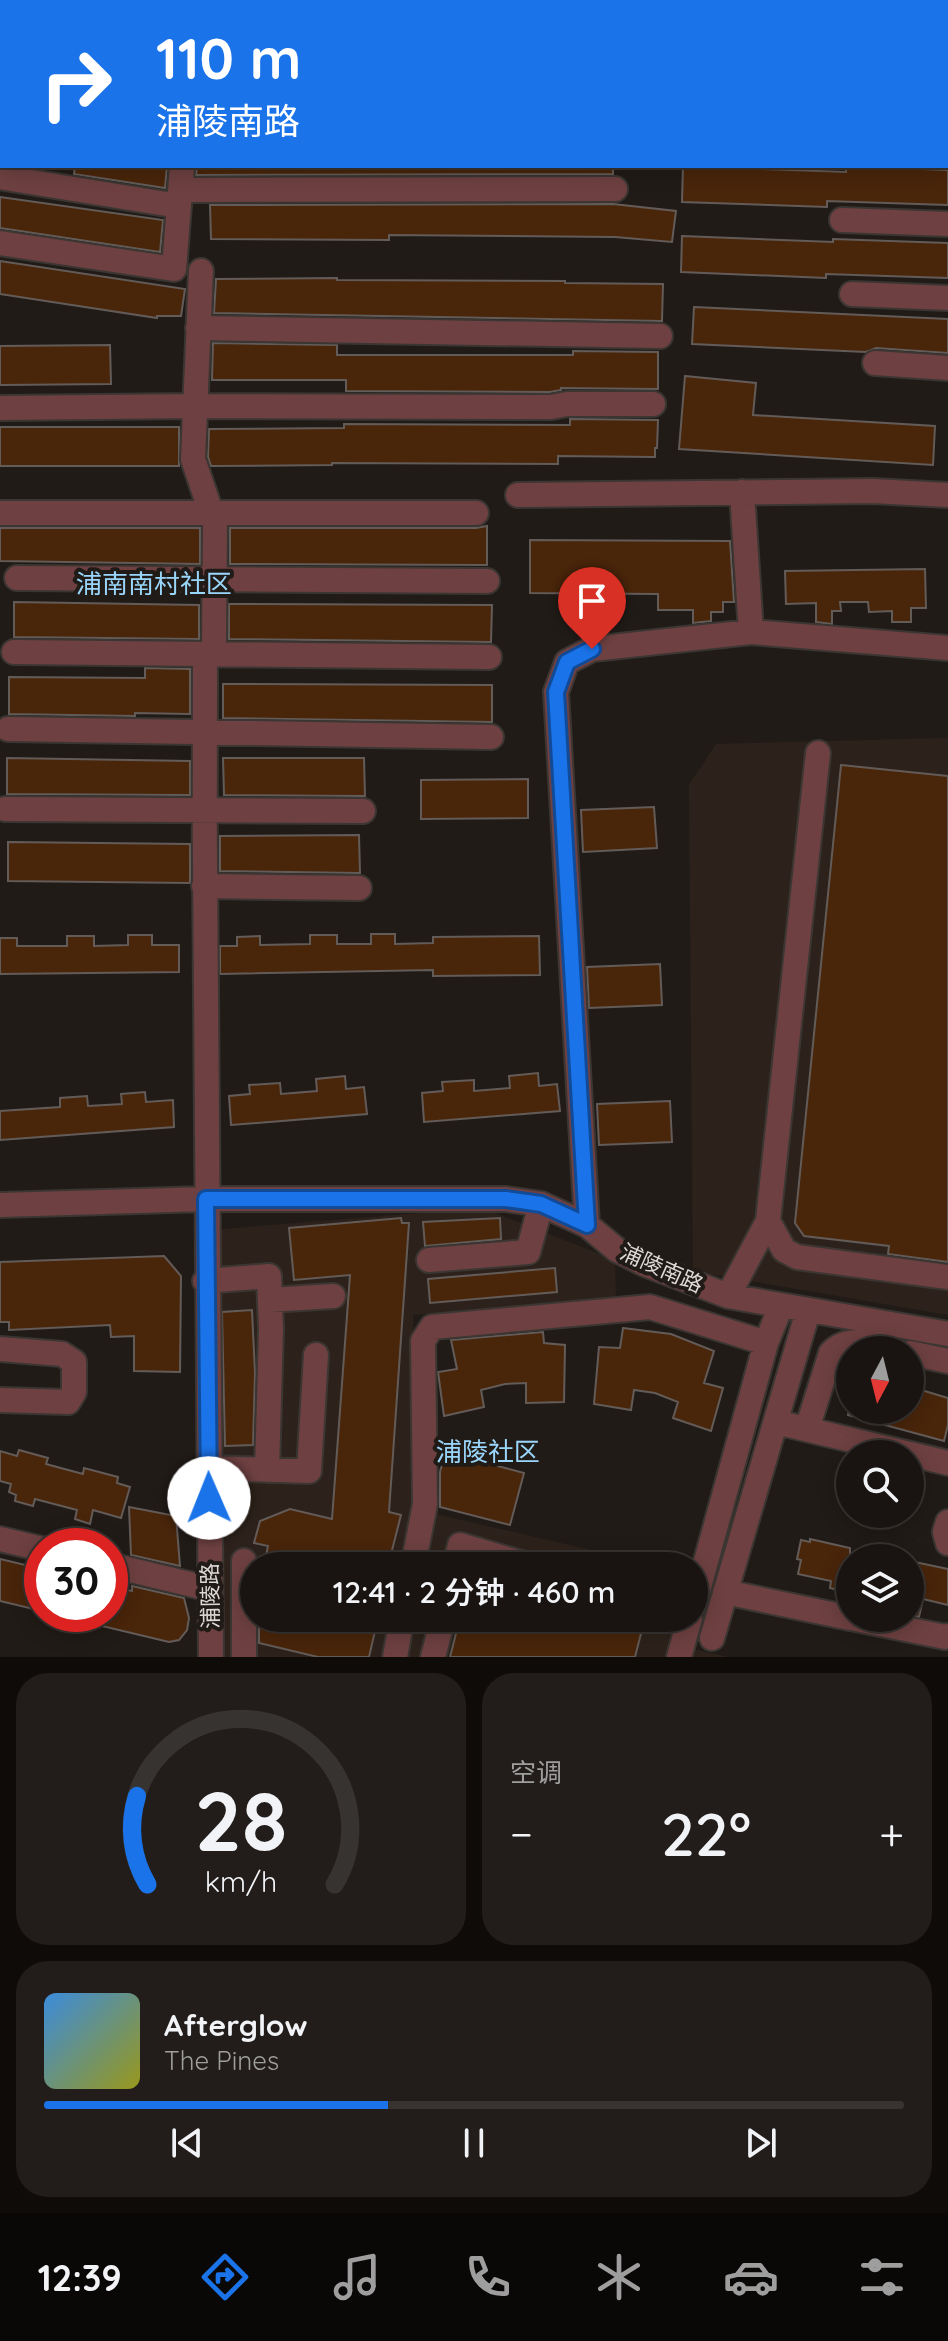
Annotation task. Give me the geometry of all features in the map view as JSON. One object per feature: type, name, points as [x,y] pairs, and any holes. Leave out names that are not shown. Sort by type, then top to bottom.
[{"type":"street","points":[[0,177],[180,187],[615,189]]},
{"type":"street","points":[[0,243],[174,269],[180,187]]},
{"type":"street","points":[[842,220],[948,224]]},
{"type":"street","name":"浦陵路","points":[[201,271],[193,459],[215,524],[214,644],[205,664],[204,810],[205,1281],[211,1657]]},
{"type":"street","points":[[852,294],[948,298]]},
{"type":"street","points":[[198,328],[660,336]]},
{"type":"street","points":[[875,363],[948,368]]},
{"type":"street","points":[[0,408],[653,404]]},
{"type":"street","points":[[518,495],[873,491],[948,495]]},
{"type":"street","points":[[742,492],[751,632]]},
{"type":"street","points":[[0,513],[476,513]]},
{"type":"street","points":[[17,578],[487,581]]},
{"type":"street","points":[[587,1225],[556,692],[567,662],[592,649],[751,632],[948,648]]},
{"type":"street","points":[[14,652],[489,657]]},
{"type":"street","points":[[8,729],[491,737]]},
{"type":"street","points":[[728,1296],[768,1221],[818,753]]},
{"type":"street","points":[[5,809],[363,811]]},
{"type":"street","points":[[204,886],[359,888]]},
{"type":"street","name":"浦陵南路","points":[[0,1205],[206,1199],[506,1199],[541,1204],[587,1225],[617,1250],[645,1264],[728,1296],[948,1334]]},
{"type":"street","points":[[429,1260],[528,1252],[541,1204]]},
{"type":"street","points":[[768,1221],[784,1250],[797,1257],[948,1277]]},
{"type":"street","points":[[205,1281],[269,1276],[271,1329],[267,1470]]},
{"type":"street","points":[[270,1300],[333,1296]]},
{"type":"street","points":[[708,1552],[766,1343],[781,1306]]},
{"type":"street","points":[[416,1552],[425,1504],[423,1341],[432,1327],[650,1307],[766,1343]]},
{"type":"street","points":[[712,1638],[808,1311]]},
{"type":"street","points":[[807,1429],[831,1353],[836,1347]]},
{"type":"street","points":[[0,1349],[62,1354],[74,1362],[74,1392],[68,1402],[0,1400]]},
{"type":"street","points":[[208,1468],[309,1471],[316,1355]]},
{"type":"street","points":[[924,1356],[948,1361]]},
{"type":"street","points":[[776,1422],[948,1463]]},
{"type":"street","points":[[948,1522],[945,1532],[948,1543]]},
{"type":"street","points":[[0,1539],[24,1545]]},
{"type":"street","points":[[458,1552],[460,1545],[484,1552]]},
{"type":"street","points":[[128,1569],[210,1589]]},
{"type":"street","points":[[725,1592],[836,1615]]},
{"type":"street","points":[[244,1632],[244,1657]]},
{"type":"street","points":[[395,1657],[399,1632]]},
{"type":"street","points":[[433,1657],[439,1632]]},
{"type":"street","points":[[679,1657],[686,1632]]},
{"type":"street","points":[[921,1632],[947,1637]]},
{"type":"shaded area","points":[[948,738],[948,1315],[693,1271],[689,785],[716,744]]},
{"type":"shaded area","points":[[482,1208],[615,1260],[616,1298],[413,1315],[418,1510],[600,1552],[240,1552],[240,1632],[698,1632],[693,1649],[728,1657],[223,1657],[212,1230]]},
{"type":"building","points":[[75,168],[167,168],[165,188],[74,174]]},
{"type":"building","points":[[197,168],[613,168],[613,174],[196,175]]},
{"type":"building","points":[[683,168],[846,172],[846,168],[948,170],[948,205],[827,201],[827,207],[682,202]]},
{"type":"building","points":[[0,197],[163,220],[160,252],[0,228]]},
{"type":"building","points":[[613,204],[676,211],[672,242],[615,237],[389,235],[389,240],[211,239],[210,205]]},
{"type":"building","points":[[682,236],[948,243],[948,278],[826,274],[826,278],[681,272]]},
{"type":"building","points":[[0,261],[185,289],[181,316],[157,318],[0,294]]},
{"type":"building","points":[[216,279],[663,284],[662,321],[214,313]]},
{"type":"building","points":[[694,307],[948,319],[948,353],[876,348],[866,352],[692,344]]},
{"type":"building","points":[[213,343],[337,345],[337,355],[658,352],[658,389],[346,391],[346,380],[212,380]]},
{"type":"building","points":[[110,345],[111,384],[0,385],[0,346]]},
{"type":"building","points":[[685,376],[756,383],[753,415],[935,426],[933,465],[679,449]]},
{"type":"building","points":[[570,419],[658,420],[655,457],[558,456],[558,464],[211,466],[208,457],[209,429],[344,428],[344,424],[570,425]]},
{"type":"building","points":[[0,427],[179,427],[179,466],[0,466]]},
{"type":"building","points":[[487,526],[487,565],[230,564],[230,528]]},
{"type":"building","points":[[0,528],[200,528],[200,564],[0,561]]},
{"type":"building","points":[[530,540],[730,541],[734,602],[723,602],[723,612],[711,612],[711,621],[693,623],[693,610],[658,610],[658,594],[530,593]]},
{"type":"building","points":[[925,569],[926,608],[911,608],[911,622],[892,622],[892,611],[869,612],[868,602],[840,602],[841,611],[832,611],[832,624],[816,622],[816,603],[786,604],[785,571]]},
{"type":"building","points":[[14,602],[199,605],[199,639],[14,637]]},
{"type":"building","points":[[229,604],[492,605],[491,642],[229,639]]},
{"type":"building","points":[[145,668],[190,669],[190,714],[9,714],[9,677],[145,678]]},
{"type":"building","points":[[223,684],[492,685],[492,722],[223,718]]},
{"type":"building","points":[[7,758],[190,761],[190,795],[7,794]]},
{"type":"building","points":[[223,758],[364,758],[365,796],[224,795]]},
{"type":"building","points":[[841,765],[948,776],[948,1262],[888,1254],[889,1246],[804,1236],[795,1223]]},
{"type":"building","points":[[528,779],[528,818],[421,819],[421,780]]},
{"type":"building","points":[[654,807],[657,848],[583,852],[581,810]]},
{"type":"building","points":[[359,835],[360,873],[220,871],[220,836]]},
{"type":"building","points":[[8,842],[190,844],[190,883],[8,881]]},
{"type":"building","points":[[371,934],[395,934],[395,944],[433,943],[433,937],[539,936],[540,975],[433,976],[433,970],[220,974],[220,946],[237,946],[237,937],[260,936],[260,945],[310,944],[310,935],[337,935],[337,944],[371,944]]},
{"type":"building","points":[[128,935],[152,935],[152,945],[179,945],[179,972],[0,974],[0,938],[17,938],[17,946],[67,946],[67,936],[94,936],[94,946],[128,945]]},
{"type":"building","points":[[660,964],[662,1005],[589,1008],[587,967]]},
{"type":"building","points":[[538,1073],[539,1086],[557,1084],[560,1111],[424,1122],[422,1093],[443,1091],[442,1082],[474,1080],[474,1091],[510,1088],[509,1076]]},
{"type":"building","points":[[345,1076],[346,1089],[364,1087],[367,1114],[231,1125],[229,1096],[250,1094],[249,1085],[280,1083],[281,1094],[317,1091],[316,1079]]},
{"type":"building","points":[[145,1092],[146,1102],[173,1100],[174,1127],[0,1140],[0,1111],[60,1107],[60,1098],[87,1096],[88,1106],[122,1104],[121,1094]]},
{"type":"building","points":[[670,1101],[672,1142],[599,1145],[597,1104]]},
{"type":"building","points":[[401,1218],[402,1223],[409,1223],[389,1512],[401,1515],[392,1552],[267,1552],[268,1546],[254,1543],[260,1521],[290,1509],[332,1519],[350,1275],[294,1280],[289,1228]]},
{"type":"building","points":[[500,1218],[501,1239],[425,1246],[423,1222]]},
{"type":"building","points":[[164,1256],[181,1276],[180,1372],[134,1371],[134,1336],[111,1337],[110,1325],[9,1330],[9,1322],[0,1322],[0,1262]]},
{"type":"building","points":[[555,1268],[557,1292],[430,1303],[428,1279]]},
{"type":"building","points":[[252,1310],[255,1373],[253,1445],[225,1446],[222,1312]]},
{"type":"building","points":[[623,1328],[671,1334],[714,1351],[704,1383],[723,1388],[711,1431],[673,1418],[678,1402],[655,1393],[634,1390],[631,1410],[594,1404],[599,1347],[620,1348]]},
{"type":"building","points":[[543,1332],[544,1343],[565,1345],[564,1402],[526,1403],[526,1383],[505,1384],[481,1390],[484,1407],[444,1416],[438,1372],[457,1369],[451,1340]]},
{"type":"building","points":[[924,1391],[948,1398],[948,1425],[944,1441],[881,1424],[924,1424]]},
{"type":"building","points":[[19,1450],[48,1458],[46,1464],[83,1474],[84,1468],[118,1477],[117,1483],[130,1487],[121,1518],[93,1510],[90,1524],[75,1519],[77,1510],[35,1499],[33,1506],[15,1501],[16,1495],[9,1492],[11,1484],[0,1481],[0,1451],[17,1456]]},
{"type":"building","points":[[445,1452],[524,1473],[510,1525],[440,1507],[440,1472]]},
{"type":"building","points":[[129,1507],[176,1516],[180,1566],[131,1555]]},
{"type":"building","points":[[810,1539],[836,1545],[836,1590],[830,1588],[831,1581],[798,1574],[801,1540],[810,1542]]},
{"type":"building","points":[[0,1559],[24,1565],[24,1607],[0,1601]]},
{"type":"building","points":[[924,1564],[948,1569],[948,1605],[924,1599]]},
{"type":"building","points":[[132,1586],[184,1598],[189,1618],[187,1630],[179,1640],[169,1642],[127,1632],[128,1590],[132,1591]]},
{"type":"building","points":[[259,1632],[375,1632],[369,1657],[318,1657],[259,1643]]},
{"type":"building","points":[[456,1632],[641,1632],[635,1657],[450,1657]]},
{"type":"district","name":"浦南南村社区","points":[[154,584]]},
{"type":"district","name":"浦陵社区","points":[[488,1452]]},
{"type":"route","points":[[209,1498],[206,1199],[506,1199],[541,1204],[587,1225],[556,692],[567,662],[592,649]]}]
